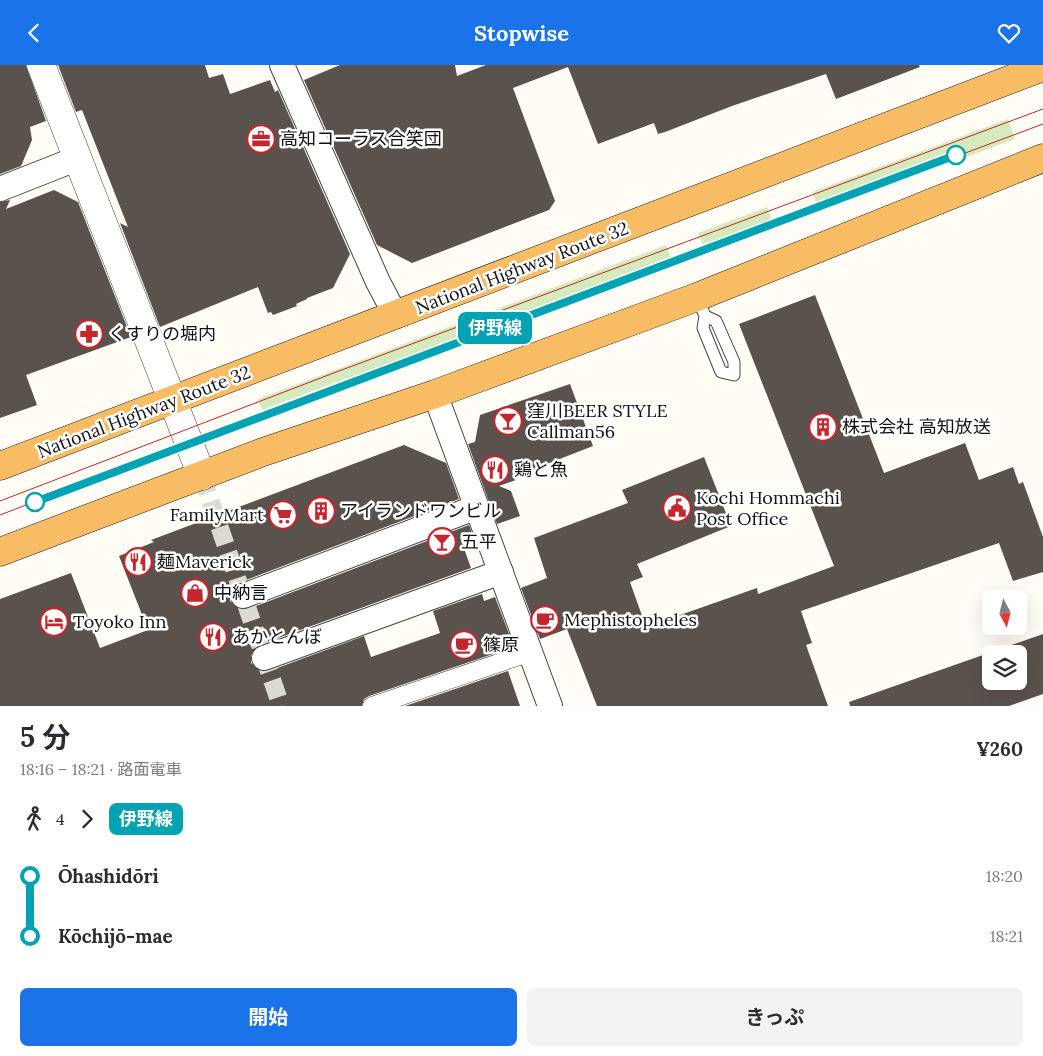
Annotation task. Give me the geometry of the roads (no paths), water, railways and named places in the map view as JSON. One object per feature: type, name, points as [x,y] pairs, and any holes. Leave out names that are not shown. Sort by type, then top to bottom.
[{"type":"highway","name":"National Highway Route 32","points":[[0,466],[1043,67]]},
{"type":"highway","points":[[0,552],[263,452],[701,306],[1043,158]]},
{"type":"street","points":[[41,65],[76,159],[202,476]]},
{"type":"street","points":[[282,65],[378,282],[396,316]]},
{"type":"street","points":[[0,189],[76,159]]},
{"type":"street","points":[[434,394],[550,706]]},
{"type":"street","points":[[242,596],[477,507]]},
{"type":"street","points":[[264,658],[501,572]]},
{"type":"street","points":[[372,706],[531,652]]},
{"type":"lane","points":[[701,306],[716,321],[734,362],[734,375],[720,372],[702,328],[701,306]]},
{"type":"tunnel","points":[[202,476],[281,706]]},
{"type":"tram line","points":[[0,501],[331,374],[1043,109]]},
{"type":"tram line","points":[[0,515],[129,465],[1043,124]]},
{"type":"tram line","name":"伊野線","points":[[35,502],[956,155]]},
{"type":"place","name":"高知コーラス合笑団","points":[[261,139]]},
{"type":"place","name":"くすりの堀内","points":[[89,334]]},
{"type":"place","name":"窪川BEER STYLE Callman56","points":[[508,421]]},
{"type":"place","name":"株式会社 高知放送","points":[[823,427]]},
{"type":"place","name":"鶏と魚","points":[[495,470]]},
{"type":"place","name":"Kochi Hommachi Post Office","points":[[677,508]]},
{"type":"place","name":"アイランドワンビル","points":[[321,511]]},
{"type":"place","name":"FamilyMart","points":[[283,515]]},
{"type":"place","name":"五平","points":[[442,542]]},
{"type":"place","name":"麺Maverick","points":[[138,562]]},
{"type":"place","name":"中納言","points":[[195,593]]},
{"type":"place","name":"Mephistopheles","points":[[545,620]]},
{"type":"place","name":"Toyoko Inn","points":[[54,622]]},
{"type":"place","name":"あかとんぼ","points":[[213,637]]},
{"type":"place","name":"篠原","points":[[464,645]]}]
